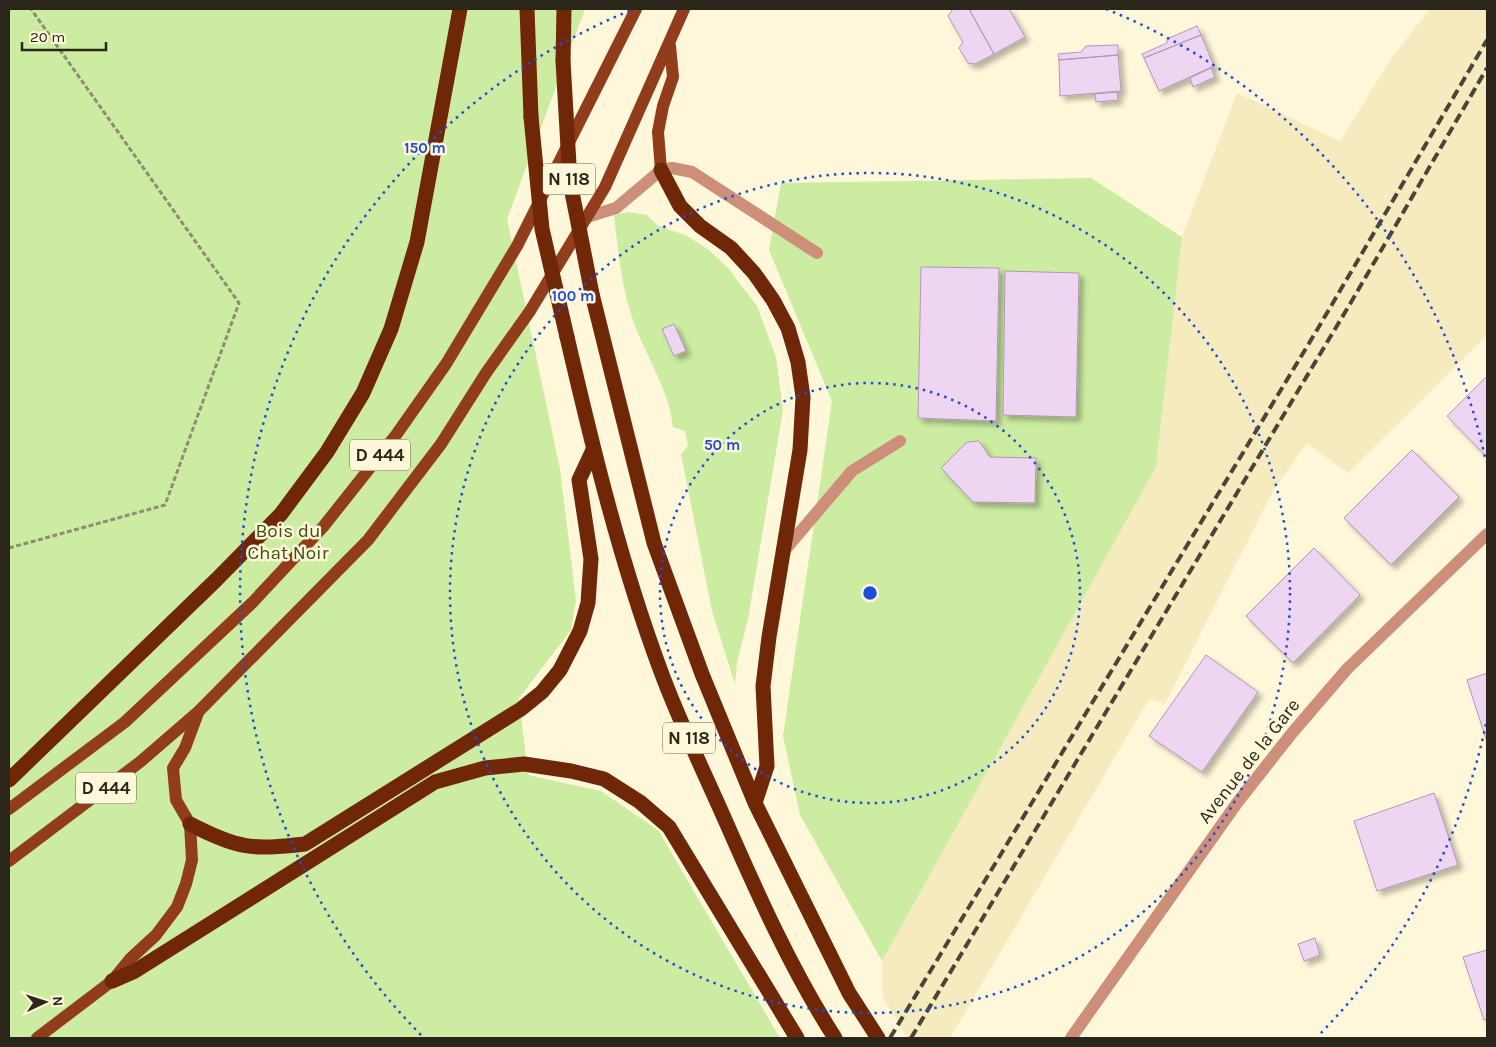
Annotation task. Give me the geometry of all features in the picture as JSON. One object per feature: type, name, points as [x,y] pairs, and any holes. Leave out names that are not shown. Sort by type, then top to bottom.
[{"type":"highway","points":[[9,780],[216,580],[281,514],[327,452],[363,393],[391,329],[417,242],[460,9]]},
{"type":"highway","name":"N 118","points":[[527,9],[531,117],[542,229],[593,450],[616,534],[660,670],[749,876],[820,1014],[835,1038]]},
{"type":"highway","name":"N 118","points":[[564,9],[563,61],[570,182],[592,294],[654,543],[702,674],[755,803],[849,993],[878,1038]]},
{"type":"highway","points":[[661,170],[680,206],[700,226],[731,248],[754,273],[773,300],[788,328],[798,362],[803,397],[800,450],[763,686],[767,766],[755,803]]},
{"type":"highway","points":[[190,824],[238,846],[266,848],[305,844],[521,709],[542,692],[572,652],[588,603],[591,558],[579,480],[593,450]]},
{"type":"highway","points":[[112,981],[135,972],[435,782],[485,768],[524,764],[571,771],[604,779],[640,802],[670,827],[797,1038]]},
{"type":"main road","name":"D 444","points":[[9,809],[125,722],[245,609],[323,527],[396,435],[446,364],[517,246],[636,9]]},
{"type":"main road","name":"D 444","points":[[9,861],[140,762],[199,711],[368,540],[440,444],[486,373],[530,311],[605,187],[684,9]]},
{"type":"main road","points":[[661,170],[658,132],[663,106],[673,77],[670,44]]},
{"type":"main road","points":[[37,1038],[112,981],[130,959],[156,935],[177,907],[186,884],[192,860],[190,824],[176,800],[172,768],[185,748],[199,711]]},
{"type":"street","points":[[587,216],[616,208],[661,170],[672,168],[692,172],[817,253]]},
{"type":"street","points":[[783,552],[852,471],[900,441]]},
{"type":"street","name":"Avenue de la Gare","points":[[1071,1038],[1121,970],[1237,803],[1292,733],[1347,668],[1487,534]]},
{"type":"path","points":[[9,548],[165,505],[239,303],[31,9]]},
{"type":"shaded area","points":[[1430,9],[1487,9],[1487,335],[1348,473],[1307,443],[1273,491],[1165,704],[1149,699],[950,1038],[907,1038],[883,997],[882,961],[1156,467],[1182,237],[1237,93],[1340,141],[1391,59]]},
{"type":"green space","name":"Bois du Chat Noir","points":[[9,9],[585,9],[507,219],[560,469],[576,600],[571,630],[519,698],[528,775],[601,791],[658,830],[780,1038],[9,1038]]},
{"type":"green space","points":[[1091,178],[1182,237],[1156,467],[882,961],[800,815],[783,736],[832,401],[769,250],[781,183]]},
{"type":"green space","points":[[629,212],[647,215],[657,225],[687,236],[709,250],[728,268],[757,306],[776,357],[783,410],[748,619],[737,662],[735,684],[712,611],[681,454],[688,446],[685,431],[673,427],[667,399],[637,331],[625,292],[614,215]]},
{"type":"building","points":[[953,9],[969,9],[994,54],[975,64],[968,63],[959,48],[963,42],[948,16]]},
{"type":"building","points":[[969,9],[1009,9],[1025,37],[994,54]]},
{"type":"building","points":[[1197,26],[1201,35],[1144,58],[1142,54],[1167,43],[1167,39]]},
{"type":"building","points":[[1201,35],[1214,66],[1159,91],[1144,58]]},
{"type":"building","points":[[1118,45],[1118,55],[1059,60],[1058,54],[1081,52],[1086,46]]},
{"type":"building","points":[[1118,55],[1121,91],[1060,96],[1059,60]]},
{"type":"building","points":[[1211,68],[1215,77],[1193,87],[1190,78]]},
{"type":"building","points":[[1117,92],[1118,100],[1096,102],[1095,94]]},
{"type":"building","points":[[921,267],[999,268],[996,421],[918,418]]},
{"type":"building","points":[[1005,271],[1079,273],[1076,417],[1003,415]]},
{"type":"building","points":[[674,324],[686,351],[674,356],[662,329]]},
{"type":"building","points":[[1487,376],[1487,457],[1447,416]]},
{"type":"building","points":[[979,441],[990,457],[1036,458],[1035,503],[973,502],[941,468],[967,442]]},
{"type":"building","points":[[1412,450],[1459,497],[1391,565],[1344,518]]},
{"type":"building","points":[[1314,548],[1360,595],[1293,663],[1246,616]]},
{"type":"building","points":[[1206,655],[1258,692],[1202,772],[1149,736]]},
{"type":"building","points":[[1487,673],[1487,742],[1467,680]]},
{"type":"building","points":[[1434,793],[1458,865],[1377,891],[1354,821]]},
{"type":"building","points":[[1315,938],[1320,955],[1304,961],[1298,944]]},
{"type":"building","points":[[1487,950],[1487,1019],[1484,1020],[1463,957]]},
{"type":"railway","points":[[890,1038],[1317,330],[1487,40]]},
{"type":"railway","points":[[911,1038],[1350,304],[1487,68]]}]
